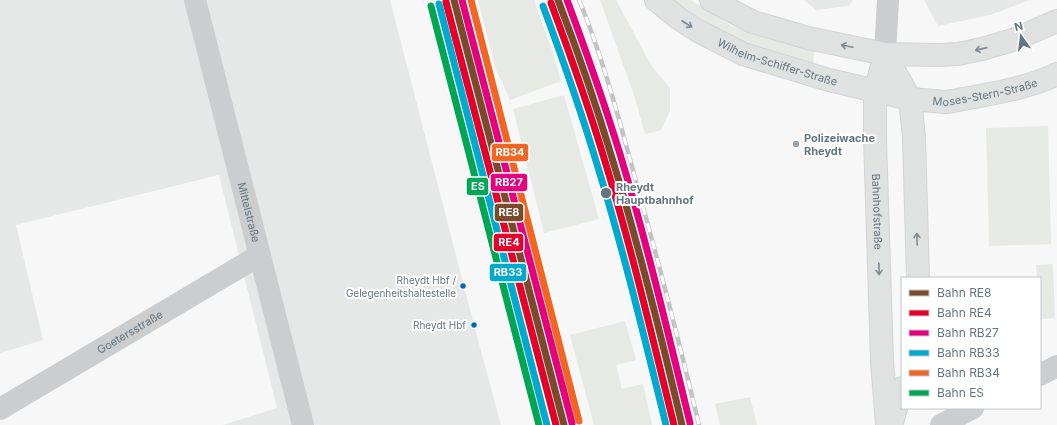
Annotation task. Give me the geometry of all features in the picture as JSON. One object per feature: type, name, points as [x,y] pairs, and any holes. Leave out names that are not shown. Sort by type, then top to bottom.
[{"type":"main road","name":"Wilhelm-Schiffer-Straße","points":[[656,0],[678,18],[698,31],[743,54],[813,75],[910,100]]},
{"type":"main road","points":[[711,0],[752,22],[808,38],[885,54],[940,55],[974,51],[1013,40],[1057,21]]},
{"type":"main road","name":"Bahnhofstraße","points":[[885,54],[875,92],[881,356],[887,425]]},
{"type":"main road","points":[[885,54],[910,100],[914,137],[918,277]]},
{"type":"main road","name":"Moses-Stern-Straße","points":[[910,100],[953,101],[1011,90],[1034,84],[1057,74]]},
{"type":"main road","points":[[891,425],[901,391]]},
{"type":"street","name":"Mittelstraße","points":[[195,0],[303,425]]},
{"type":"street","name":"Bahnhofstraße","points":[[885,54],[888,0]]},
{"type":"street","name":"Goetersstraße","points":[[0,409],[260,255]]},
{"type":"street","points":[[1041,374],[1057,366]]},
{"type":"street","points":[[941,425],[972,409]]},
{"type":"shaded area","points":[[0,0],[390,0],[501,425],[223,425],[277,408],[219,175],[16,225],[43,340],[0,353]]},
{"type":"shaded area","points":[[478,0],[534,0],[553,53],[561,81],[510,100],[496,70]]},
{"type":"shaded area","points":[[600,0],[616,0],[651,65],[670,88],[670,111],[661,130],[645,134],[634,95]]},
{"type":"shaded area","points":[[673,0],[691,0],[730,25],[814,51],[813,66],[753,45],[701,23]]},
{"type":"shaded area","points":[[804,0],[853,0],[849,6],[816,10]]},
{"type":"shaded area","points":[[924,0],[1030,0],[990,15],[938,26]]},
{"type":"shaded area","points":[[564,95],[599,219],[544,233],[513,109]]},
{"type":"shaded area","points":[[1048,126],[1051,244],[989,246],[986,128]]},
{"type":"shaded area","points":[[1053,264],[1055,318],[1041,319],[1041,277],[1037,277],[1036,265]]},
{"type":"shaded area","points":[[625,321],[636,360],[616,365],[622,389],[643,384],[652,425],[594,425],[570,335]]},
{"type":"shaded area","points":[[750,397],[757,425],[720,425],[715,404]]},
{"type":"railway","points":[[579,0],[604,69],[618,115],[699,425]]},
{"type":"rail line","name":"RE8","points":[[454,0],[564,425]]},
{"type":"rail line","name":"RB27","points":[[462,0],[572,423]]},
{"type":"rail line","name":"RB34","points":[[471,0],[579,421]]},
{"type":"rail line","name":"RE8","points":[[558,0],[580,59],[622,191],[649,291],[682,425]]},
{"type":"rail line","name":"RB27","points":[[567,0],[588,57],[630,187],[657,288],[690,423]]},
{"type":"rail line","name":"RE4","points":[[446,2],[556,425]]},
{"type":"rail line","name":"RE4","points":[[551,3],[572,60],[614,191],[641,291],[674,425]]},
{"type":"rail line","name":"RB33","points":[[439,4],[547,425]]},
{"type":"rail line","name":"ES","points":[[431,6],[539,425]]},
{"type":"rail line","name":"RB33","points":[[543,6],[564,63],[606,194],[633,292],[666,425]]},
{"type":"place","name":"Polizeiwache Rheydt","points":[[796,144]]},
{"type":"place","name":"Rheydt Hauptbahnhof","points":[[606,193]]},
{"type":"place","name":"Rheydt Hbf / Gelegenheitshaltestelle","points":[[463,286]]},
{"type":"place","name":"Rheydt Hbf","points":[[474,325]]}]
